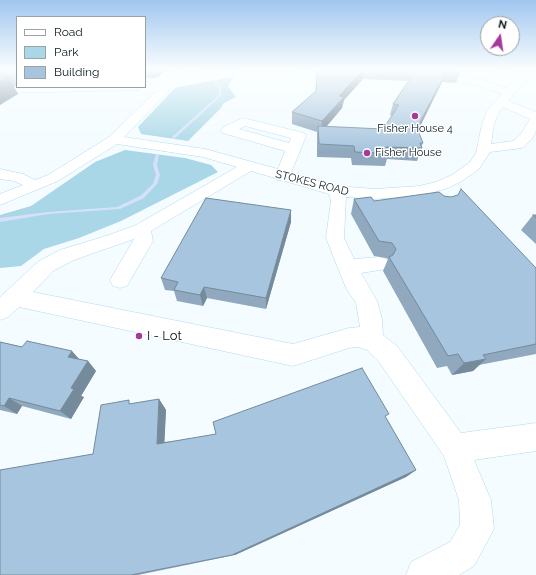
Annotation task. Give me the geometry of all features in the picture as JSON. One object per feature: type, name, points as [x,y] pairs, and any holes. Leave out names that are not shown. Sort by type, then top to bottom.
[{"type":"street","points":[[0,200],[32,187],[77,164],[114,140],[157,97]]},
{"type":"street","points":[[484,148],[517,145],[527,136],[536,119],[534,116],[525,112],[505,98]]},
{"type":"street","name":"STOKES ROAD","points":[[114,140],[187,149],[249,166],[282,177],[337,191],[375,194],[425,190],[442,185],[471,170],[483,154],[491,116],[505,98]]},
{"type":"street","points":[[282,177],[293,149]]},
{"type":"street","points":[[9,297],[46,266],[67,255],[116,240],[142,228],[249,166]]},
{"type":"street","points":[[0,174],[18,177],[28,181],[32,187]]},
{"type":"street","points":[[425,190],[438,201]]},
{"type":"street","points":[[337,191],[339,201],[336,238],[347,267],[366,301],[371,319],[372,341]]},
{"type":"street","points":[[120,280],[144,241],[142,228]]},
{"type":"street","points":[[347,267],[379,264]]},
{"type":"street","points":[[9,297],[293,355],[349,338],[358,337],[372,341],[388,354],[455,448],[475,500],[477,529],[462,554],[424,575]]},
{"type":"street","points":[[455,448],[536,436]]},
{"type":"green space","points":[[167,97],[236,97],[224,103],[220,109],[188,141],[141,134],[138,127]]},
{"type":"green space","points":[[125,150],[185,158],[211,165],[218,172],[121,221],[79,238],[44,249],[21,266],[0,268],[0,215],[31,206],[95,162]]},
{"type":"building","points":[[309,97],[344,97],[322,121],[292,112]]},
{"type":"building","points":[[398,97],[433,97],[417,128],[423,143],[420,143],[422,148],[386,147],[388,154],[355,152],[354,146],[319,144],[318,126],[383,129],[399,105],[393,104]]},
{"type":"building","points":[[461,189],[536,268],[536,344],[483,355],[486,359],[464,363],[458,354],[448,356],[389,257],[393,255],[396,249],[392,243],[379,241],[354,199],[371,197],[374,201],[439,192],[444,196],[451,197],[458,195]]},
{"type":"building","points":[[206,198],[291,210],[266,298],[204,287],[200,295],[174,290],[178,282],[161,278]]},
{"type":"building","points":[[27,341],[72,351],[68,357],[88,361],[71,388],[74,389],[60,411],[9,398],[4,406],[0,405],[0,342],[22,347]]},
{"type":"building","points":[[362,368],[389,414],[385,416],[416,470],[232,555],[131,575],[0,575],[0,470],[93,454],[101,405],[129,400],[129,404],[159,399],[157,444],[216,434],[213,422]]},
{"type":"waterway","points":[[173,138],[219,97]]},
{"type":"waterway","points":[[0,220],[48,213],[118,208],[142,197],[155,184],[158,175],[155,165],[157,155]]},
{"type":"place","name":"Fisher House 4","points":[[415,116]]},
{"type":"place","name":"Fisher House","points":[[367,153]]},
{"type":"place","name":"I - Lot","points":[[139,336]]}]
